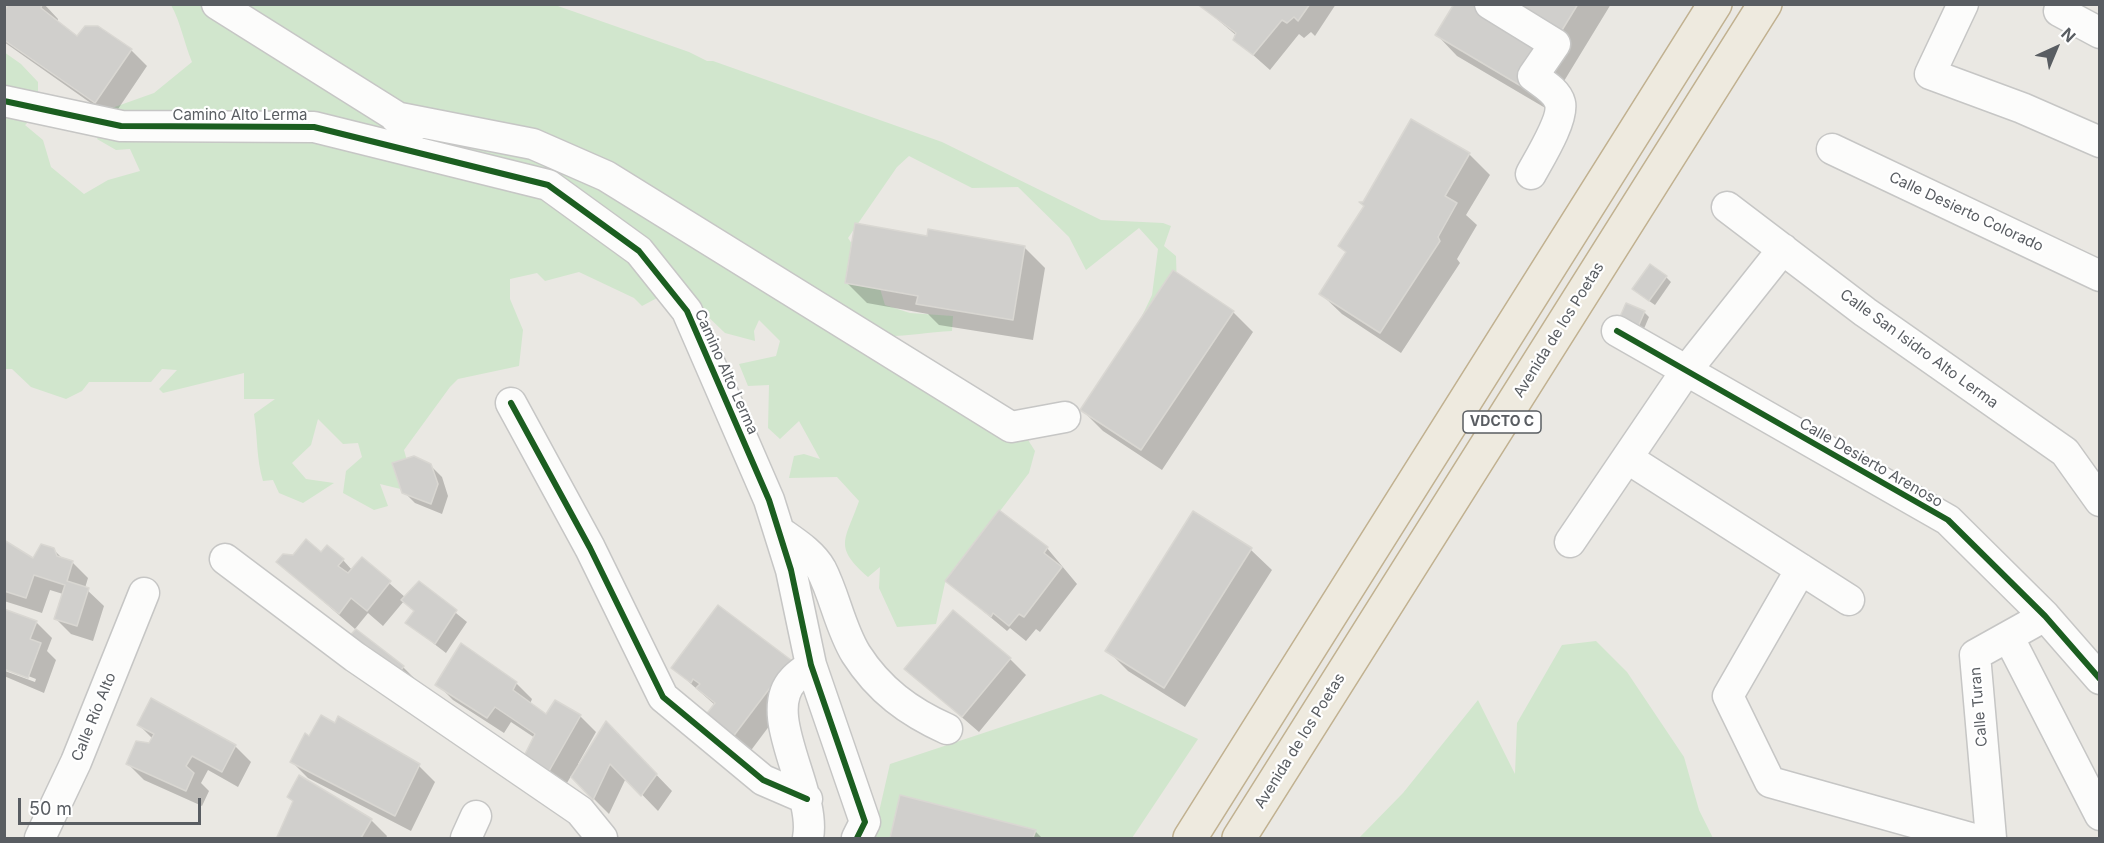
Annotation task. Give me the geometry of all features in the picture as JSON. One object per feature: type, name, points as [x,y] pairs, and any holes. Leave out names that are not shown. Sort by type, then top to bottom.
[{"type":"highway","name":"VDCTO C","points":[[1190,838],[1715,4]]},
{"type":"highway","name":"Avenida de los Poetas","points":[[1239,838],[1765,4]]},
{"type":"street","points":[[217,4],[480,168]]},
{"type":"street","points":[[1490,4],[1555,44],[1533,76],[1554,92],[1560,103],[1560,116],[1531,174]]},
{"type":"street","points":[[1963,4],[1930,74],[2022,108],[2100,142]]},
{"type":"street","points":[[2059,10],[2100,33]]},
{"type":"street","name":"Camino Alto Lerma","points":[[4,100],[122,126],[314,128],[548,185],[639,252],[687,311],[769,500],[791,570],[811,665],[865,822],[857,838]]},
{"type":"street","points":[[395,117],[533,144],[596,171],[1011,427],[1065,417]]},
{"type":"street","name":"Calle Desierto Colorado","points":[[1832,148],[2100,276]]},
{"type":"street","name":"Calle San Isidro Alto Lerma","points":[[1727,207],[1865,312],[2065,452],[2100,501]]},
{"type":"street","points":[[1570,542],[1686,371],[1783,249]]},
{"type":"street","name":"Calle Desierto Arenoso","points":[[1617,332],[1948,520],[2045,616],[2100,679]]},
{"type":"street","points":[[512,403],[590,548],[663,697],[763,780],[807,799]]},
{"type":"street","points":[[1627,458],[1849,600]]},
{"type":"street","points":[[780,532],[805,550],[820,568],[848,638],[872,675],[900,703],[919,716],[947,729]]},
{"type":"street","points":[[225,560],[355,657],[580,811],[602,838]]},
{"type":"street","points":[[1801,569],[1728,696],[1770,782],[1970,838]]},
{"type":"street","name":"Calle Río Alto","points":[[40,838],[76,762],[144,592]]},
{"type":"street","name":"Calle Turan","points":[[1991,838],[1975,655],[2045,616]]},
{"type":"street","points":[[2009,638],[2100,815]]},
{"type":"street","points":[[808,838],[810,828],[807,799],[781,721],[784,695],[792,680],[811,665]]},
{"type":"street","points":[[2095,838],[2100,830]]},
{"type":"green space","points":[[171,5],[555,5],[689,52],[707,61],[713,61],[942,142],[1101,220],[1163,223],[1171,226],[1164,246],[1176,256],[1177,290],[1148,329],[1142,316],[1152,295],[1158,249],[1139,228],[1086,270],[1069,237],[1018,187],[972,188],[909,156],[897,167],[848,238],[878,282],[885,305],[910,313],[953,316],[952,331],[880,336],[1018,424],[1035,451],[1029,473],[945,583],[936,624],[897,627],[879,588],[880,567],[868,577],[850,558],[846,550],[846,534],[859,501],[837,477],[789,478],[794,456],[804,454],[820,459],[799,421],[780,439],[768,428],[769,385],[748,386],[739,364],[776,356],[780,341],[759,320],[754,331],[755,341],[725,333],[700,309],[677,310],[657,298],[642,306],[634,298],[579,272],[545,281],[537,273],[510,279],[510,299],[523,330],[519,366],[458,379],[450,387],[404,450],[413,482],[413,492],[380,484],[388,506],[374,510],[343,493],[346,471],[362,457],[358,443],[343,444],[318,419],[311,445],[292,463],[306,479],[334,483],[303,503],[279,493],[273,480],[263,481],[254,414],[275,399],[244,399],[244,373],[163,393],[159,389],[177,370],[162,369],[151,382],[89,382],[82,391],[66,399],[31,387],[12,369],[5,369],[4,52],[21,64],[38,82],[38,113],[25,125],[43,140],[51,167],[84,194],[108,180],[140,171],[130,149],[116,150],[97,139],[109,109],[154,93],[192,62]]},
{"type":"green space","points":[[1596,641],[1627,672],[1684,757],[1699,810],[1713,838],[1359,838],[1403,793],[1478,700],[1515,774],[1517,723],[1562,645]]},
{"type":"green space","points":[[1101,694],[1198,739],[1132,838],[873,838],[890,764]]},
{"type":"building","points":[[9,4],[42,4],[41,8],[77,36],[85,26],[98,26],[132,49],[95,103],[4,40],[4,11]]},
{"type":"building","points":[[1197,4],[1310,4],[1298,21],[1294,17],[1287,23],[1282,20],[1253,55],[1233,40],[1236,33]]},
{"type":"building","points":[[1454,4],[1578,4],[1526,89],[1435,35]]},
{"type":"building","points":[[1411,119],[1470,153],[1445,196],[1457,203],[1438,237],[1440,241],[1380,333],[1319,294],[1346,252],[1338,246],[1364,206],[1359,202],[1363,202]]},
{"type":"building","points":[[855,223],[927,236],[928,229],[1025,246],[1013,320],[916,304],[918,296],[845,283]]},
{"type":"building","points":[[1650,264],[1667,276],[1649,301],[1632,289]]},
{"type":"building","points":[[1173,270],[1234,311],[1141,450],[1080,410]]},
{"type":"building","points":[[1626,303],[1645,311],[1638,327],[1619,319]]},
{"type":"building","points":[[414,456],[431,464],[438,484],[431,504],[402,493],[392,463]]},
{"type":"building","points":[[999,510],[1048,547],[1044,553],[1062,567],[1024,617],[1019,614],[1009,626],[993,613],[991,617],[945,581]]},
{"type":"building","points":[[1193,511],[1252,548],[1164,688],[1105,651]]},
{"type":"building","points":[[306,539],[321,552],[327,545],[344,559],[338,566],[348,573],[362,557],[391,581],[367,611],[351,598],[339,614],[276,562],[283,554],[293,555]]},
{"type":"building","points":[[4,540],[33,558],[41,544],[54,548],[57,556],[73,561],[67,581],[89,588],[77,626],[54,619],[65,585],[34,575],[26,598],[4,591]]},
{"type":"building","points":[[419,581],[457,610],[435,644],[405,623],[414,611],[401,600]]},
{"type":"building","points":[[718,605],[791,660],[729,742],[701,721],[715,703],[696,688],[700,684],[693,679],[691,683],[671,668]]},
{"type":"building","points":[[4,609],[37,621],[30,639],[41,643],[28,678],[4,669]]},
{"type":"building","points":[[953,610],[1011,658],[962,717],[904,669]]},
{"type":"building","points":[[356,629],[404,666],[390,685],[338,648]]},
{"type":"building","points":[[461,643],[517,682],[513,690],[546,714],[555,700],[581,715],[544,780],[520,764],[535,734],[495,707],[487,718],[435,685]]},
{"type":"building","points":[[151,698],[236,745],[222,772],[192,756],[186,766],[194,773],[186,791],[126,764],[136,741],[149,743],[154,734],[137,725]]},
{"type":"building","points":[[321,715],[335,723],[338,716],[420,764],[395,816],[290,762],[305,733],[309,736]]},
{"type":"building","points":[[606,721],[657,774],[641,796],[610,764],[593,800],[571,777]]},
{"type":"building","points":[[299,775],[372,819],[361,838],[277,837],[293,801],[287,797]]},
{"type":"building","points":[[900,795],[1036,830],[1033,838],[890,838]]},
{"type":"cycle path","points":[[4,101],[121,126],[314,127],[548,185],[639,251],[687,311],[769,500],[791,570],[811,665],[865,822],[857,838]]},
{"type":"cycle path","points":[[1617,331],[1948,520],[2045,616],[2100,679]]},
{"type":"cycle path","points":[[511,403],[590,548],[663,697],[763,780],[807,799]]}]
